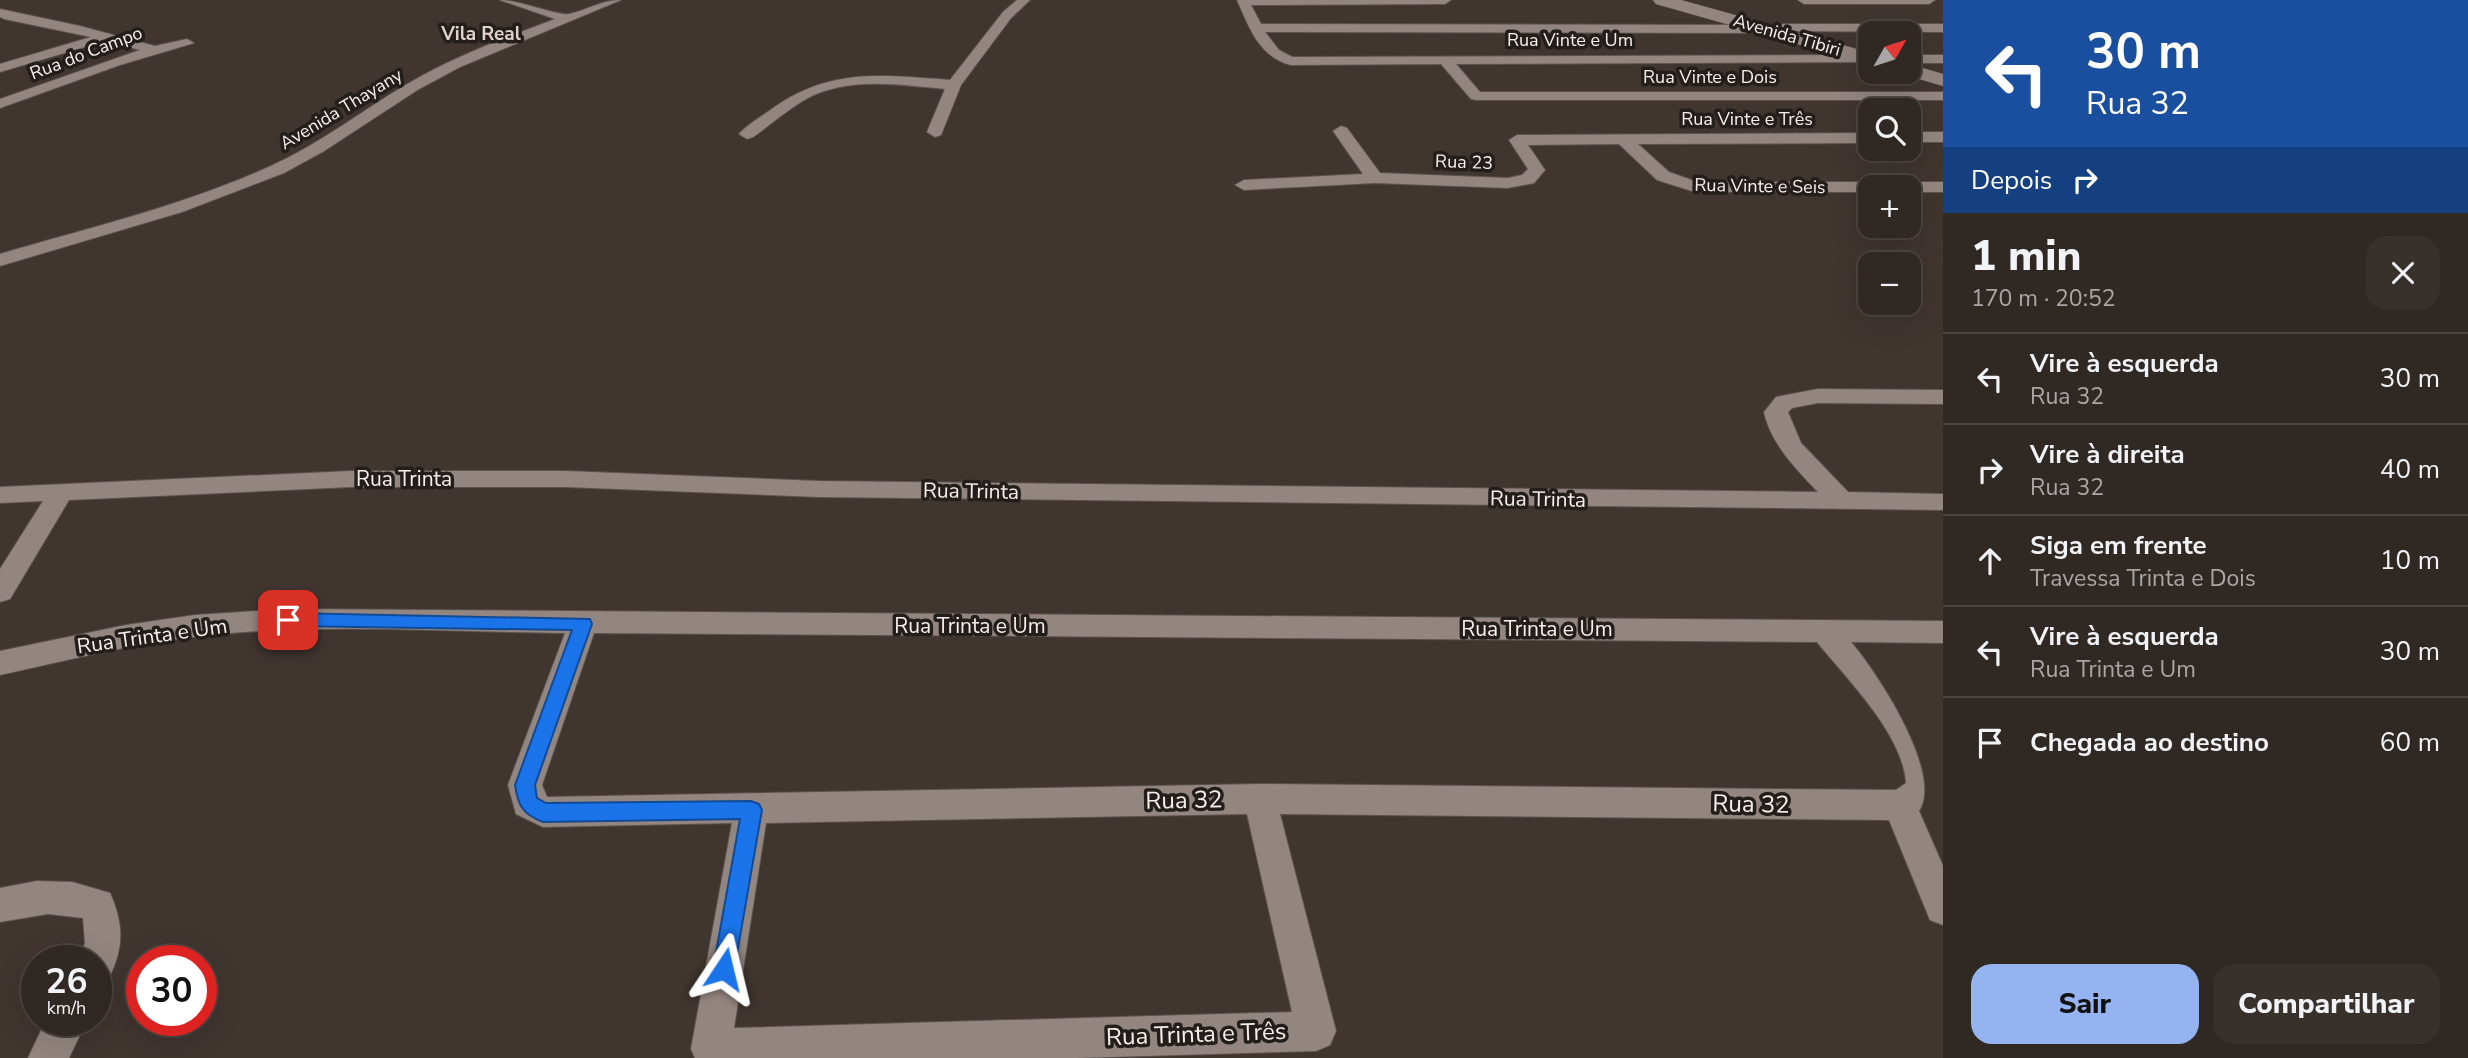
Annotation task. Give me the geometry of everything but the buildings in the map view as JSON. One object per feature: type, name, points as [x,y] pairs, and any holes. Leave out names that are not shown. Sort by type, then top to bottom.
[{"type":"main road","name":"Avenida Tibiri","points":[[1662,0],[1858,54]]},
{"type":"main road","name":"Avenida Tibiri","points":[[1681,0],[1734,18]]},
{"type":"main road","points":[[1922,66],[1943,73]]},
{"type":"main road","points":[[1922,74],[1943,80]]},
{"type":"street","points":[[506,0],[564,18]]},
{"type":"street","name":"Avenida Thayany","points":[[0,260],[187,205],[257,178],[331,140],[431,76],[478,52],[615,0]]},
{"type":"street","points":[[934,132],[954,85],[1007,15],[1024,0]]},
{"type":"street","points":[[1445,0],[1243,0],[1256,28],[1943,28]]},
{"type":"street","points":[[1804,0],[1930,0]]},
{"type":"street","points":[[0,13],[20,21]]},
{"type":"street","points":[[0,24],[20,21],[67,26],[92,32],[101,38],[154,48]]},
{"type":"street","name":"Rua Vinte e Um","points":[[1256,28],[1275,55],[1280,59],[1297,61],[1858,57]]},
{"type":"street","points":[[0,68],[101,38]]},
{"type":"street","name":"Rua do Campo","points":[[0,104],[154,48],[187,43]]},
{"type":"street","points":[[1922,60],[1943,59]]},
{"type":"street","name":"Rua Vinte e Dois","points":[[1445,60],[1476,96],[1943,96]]},
{"type":"street","points":[[747,134],[799,97],[834,83],[869,80],[954,85]]},
{"type":"street","points":[[1340,131],[1375,178]]},
{"type":"street","points":[[1921,137],[1943,137]]},
{"type":"street","name":"Rua Vinte e Três","points":[[1623,139],[1858,138]]},
{"type":"street","name":"Rua 23","points":[[1244,185],[1375,178],[1508,183],[1528,179],[1537,170],[1517,140],[1623,139]]},
{"type":"street","name":"Rua Vinte e Seis","points":[[1623,139],[1663,176],[1695,187],[1858,187]]},
{"type":"street","points":[[1921,187],[1943,187]]},
{"type":"street","points":[[1842,502],[1790,443],[1776,422],[1776,412],[1784,402],[1818,397],[1943,397]]},
{"type":"street","name":"Rua Trinta","points":[[0,495],[351,478],[566,479],[819,489],[1943,502]]},
{"type":"street","points":[[0,592],[62,491]]},
{"type":"street","name":"Rua Trinta e Um","points":[[0,663],[125,636],[288,620],[1943,632]]},
{"type":"street","name":"Rua 32","points":[[583,624],[536,748],[525,785],[528,804],[543,813],[1260,799],[1900,805]]},
{"type":"street","points":[[1824,630],[1896,721],[1917,755],[1923,783],[1918,794],[1900,805],[1943,908]]},
{"type":"street","name":"Rua Trinta e Três","points":[[751,810],[711,1049],[1316,1031],[1260,799]]},
{"type":"street","points":[[0,905],[39,896],[67,896],[97,905],[104,925],[103,945]]},
{"type":"street","points":[[48,1058],[59,1036]]},
{"type":"district","name":"Vila Real","points":[[481,33]]},
{"type":"route","points":[[288,620],[583,624],[536,748],[525,785],[528,804],[543,813],[751,810],[724,969]]}]
